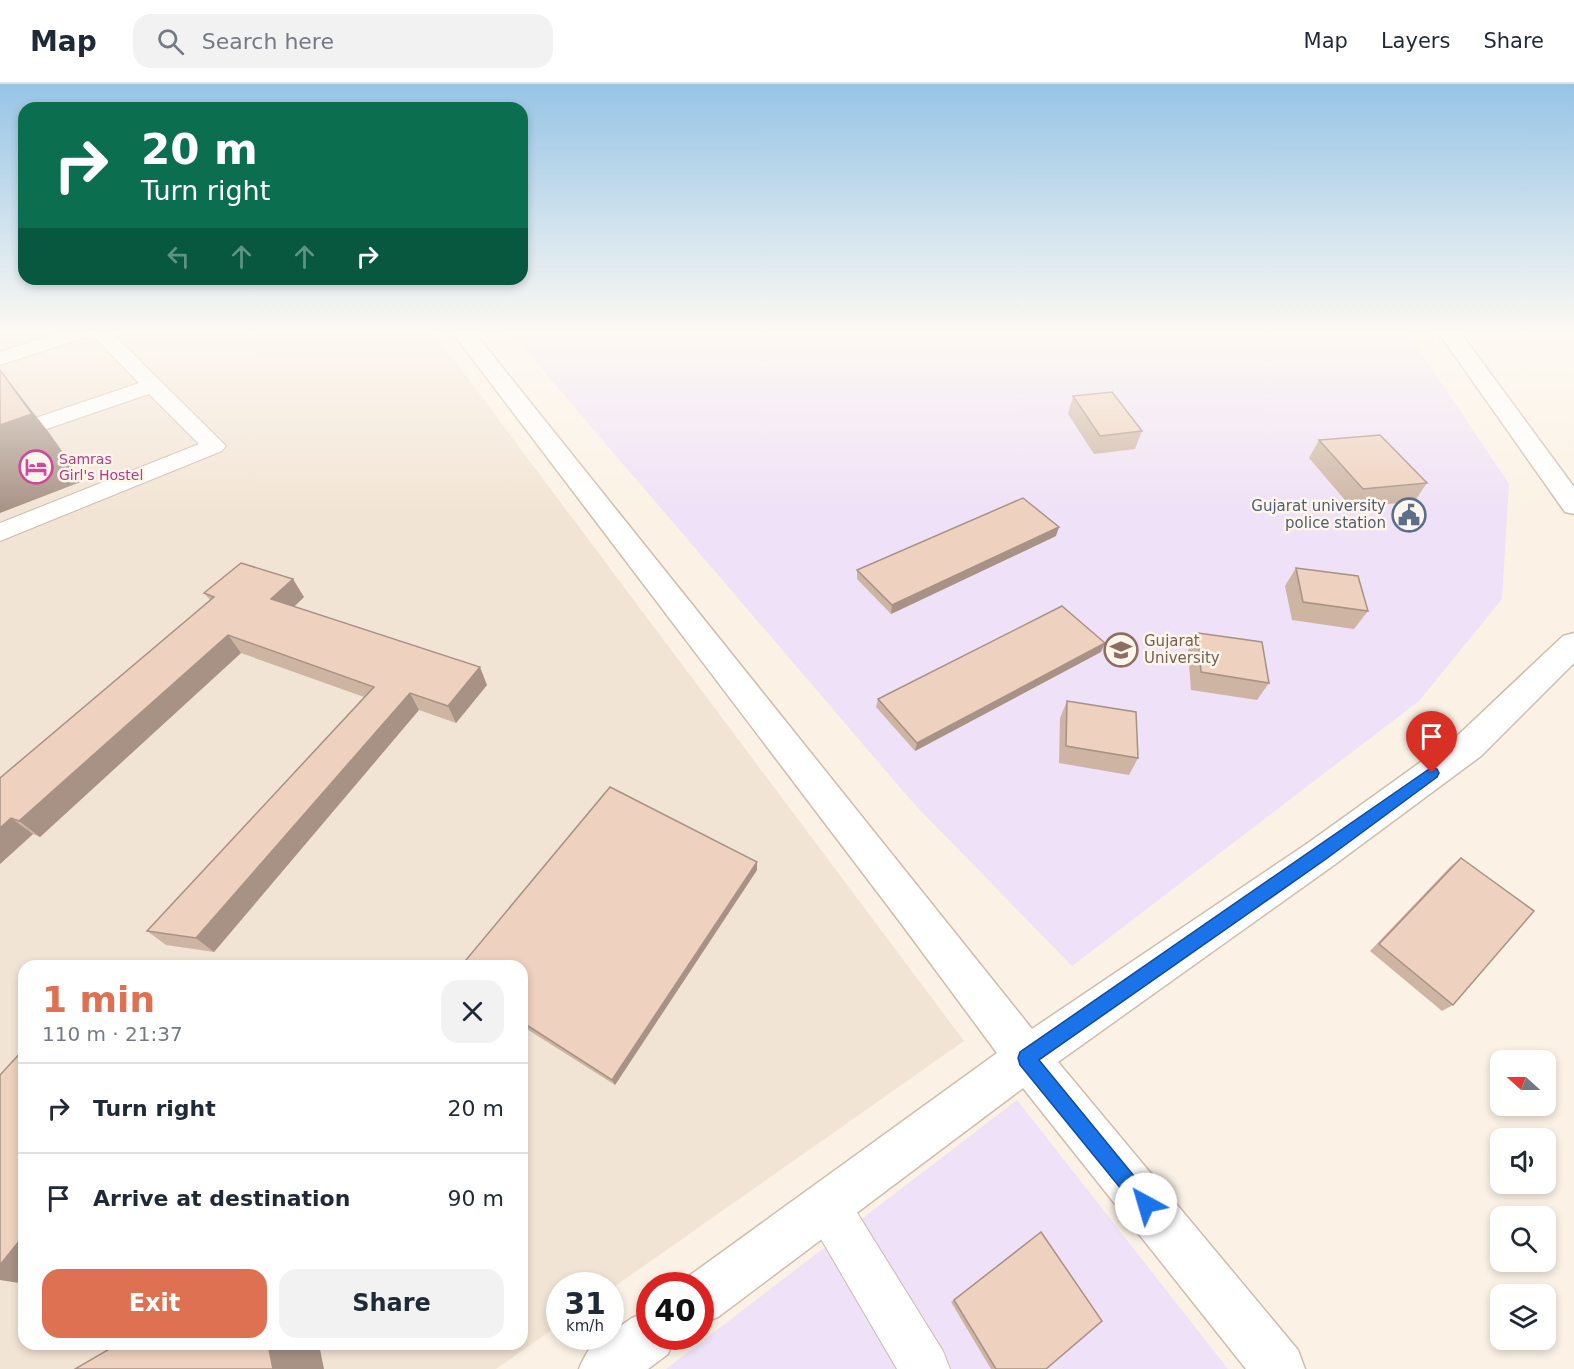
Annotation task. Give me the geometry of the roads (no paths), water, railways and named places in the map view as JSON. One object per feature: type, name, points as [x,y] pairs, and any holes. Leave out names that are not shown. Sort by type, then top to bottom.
[{"type":"street","points":[[0,438],[133,392]]},
{"type":"street","points":[[0,533],[214,447],[160,392]]},
{"type":"street","points":[[510,392],[914,909],[1027,1058],[1279,1369]]},
{"type":"street","points":[[1492,392],[1574,506]]},
{"type":"street","points":[[714,1289],[1027,1058],[1321,854],[1469,746],[1574,644]]},
{"type":"street","points":[[827,1206],[925,1369]]},
{"type":"street","points":[[605,1369],[636,1346]]},
{"type":"place","name":"Samras Girl's Hostel","points":[[36,467]]},
{"type":"place","name":"Gujarat university police station","points":[[1409,515]]},
{"type":"place","name":"Gujarat University","points":[[1121,650]]}]
